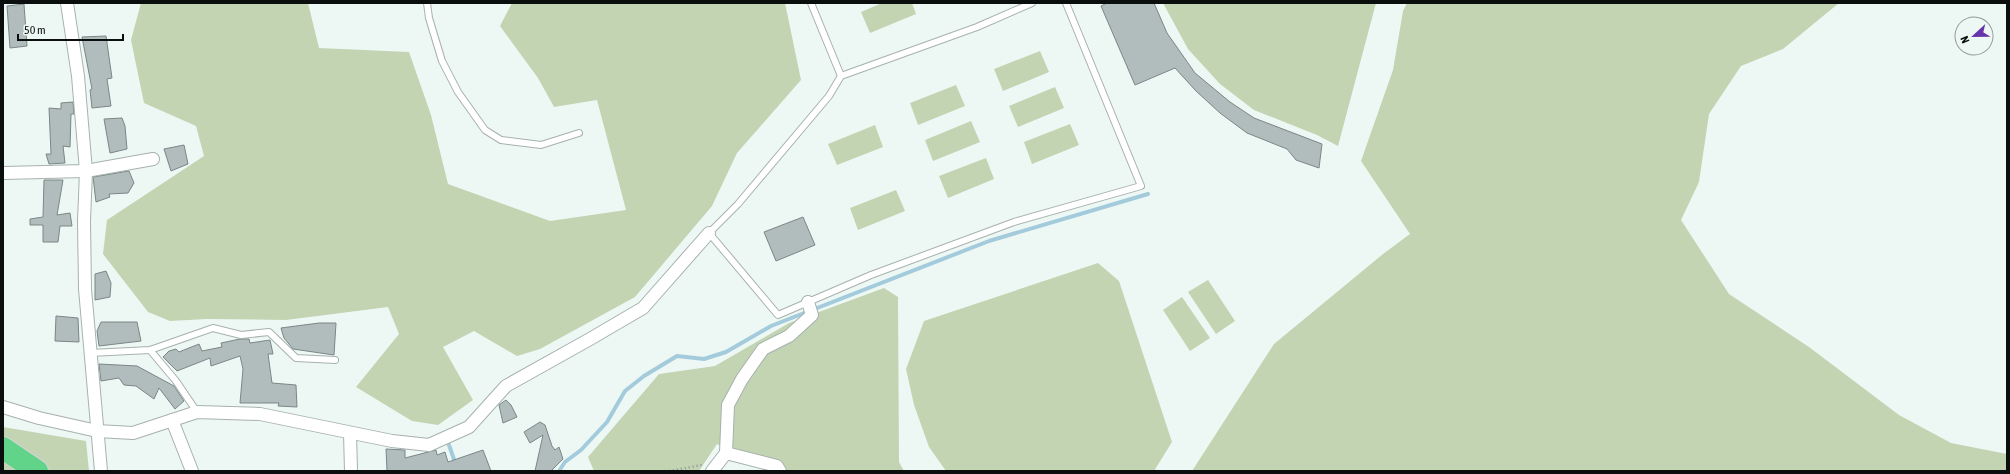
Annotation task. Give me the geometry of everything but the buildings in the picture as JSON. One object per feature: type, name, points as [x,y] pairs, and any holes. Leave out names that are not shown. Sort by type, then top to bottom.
[{"type":"highway","points":[[3,448],[37,471]]},
{"type":"highway","points":[[3,460],[20,471]]},
{"type":"street","points":[[67,3],[78,76],[86,171],[84,221],[85,289],[101,471]]},
{"type":"street","points":[[3,173],[86,171],[153,159]]},
{"type":"street","points":[[3,407],[39,418],[97,431],[133,433],[197,412],[260,414],[392,441],[429,445],[468,427],[506,386],[643,308],[709,233]]},
{"type":"street","points":[[715,467],[726,452],[728,405],[742,379],[763,349],[789,336],[812,315],[808,302]]},
{"type":"street","points":[[172,420],[192,471]]},
{"type":"street","points":[[350,433],[351,471]]},
{"type":"street","points":[[726,452],[777,466],[780,471]]},
{"type":"lane","points":[[427,3],[429,18],[442,61],[458,92],[485,130],[501,140],[541,145],[579,134]]},
{"type":"lane","points":[[811,3],[841,76]]},
{"type":"lane","points":[[1032,3],[977,26],[841,76],[830,96],[743,199],[709,233],[778,315],[871,275],[1014,222],[1141,186],[1066,3]]},
{"type":"lane","points":[[90,353],[150,350],[213,328],[241,335],[269,332],[296,358],[335,360]]},
{"type":"lane","points":[[150,350],[176,381],[197,412]]},
{"type":"path","points":[[668,471],[715,467]]},
{"type":"green space","points":[[141,3],[308,3],[319,48],[409,52],[431,115],[448,184],[550,221],[626,210],[597,100],[554,107],[538,78],[500,26],[512,3],[785,3],[801,80],[737,153],[712,206],[635,297],[540,349],[517,356],[474,331],[443,347],[473,400],[438,425],[412,421],[356,387],[399,334],[388,307],[286,320],[207,319],[170,321],[148,312],[103,254],[107,220],[204,156],[196,126],[144,103],[131,40]]},
{"type":"green space","points":[[882,3],[912,3],[916,14],[870,33],[861,12]]},
{"type":"green space","points":[[1163,3],[1376,3],[1338,146],[1317,135],[1254,110],[1220,84],[1188,49]]},
{"type":"green space","points":[[1407,3],[1839,3],[1783,49],[1741,66],[1709,114],[1699,182],[1681,220],[1729,294],[1809,347],[1899,415],[1951,443],[2007,454],[2007,471],[1192,471],[1274,344],[1383,254],[1410,234],[1361,161],[1393,70],[1403,11]]},
{"type":"green space","points":[[1040,51],[1049,72],[1003,91],[994,69]]},
{"type":"green space","points":[[956,85],[965,106],[918,125],[910,103]]},
{"type":"green space","points":[[1055,87],[1064,108],[1018,127],[1009,106]]},
{"type":"green space","points":[[971,121],[980,142],[933,161],[925,140]]},
{"type":"green space","points":[[1070,124],[1079,145],[1032,164],[1024,142]]},
{"type":"green space","points":[[875,125],[883,147],[837,165],[828,144]]},
{"type":"green space","points":[[986,158],[994,179],[948,198],[939,176]]},
{"type":"green space","points":[[896,190],[905,211],[858,230],[850,208]]},
{"type":"green space","points":[[1098,263],[1119,281],[1172,442],[1154,471],[946,471],[929,447],[914,405],[906,369],[924,321]]},
{"type":"green space","points":[[1208,280],[1235,321],[1216,334],[1188,292]]},
{"type":"green space","points":[[884,288],[898,297],[899,462],[904,471],[766,471],[717,444],[699,471],[594,471],[588,457],[659,374],[715,366],[789,323]]},
{"type":"green space","points":[[1182,297],[1210,338],[1190,351],[1163,310]]},
{"type":"green space","points":[[3,427],[86,441],[89,471],[3,471]]},
{"type":"waterway","points":[[559,471],[565,462],[581,450],[607,422],[625,391],[644,376],[677,356],[704,359],[726,352],[771,326],[989,241],[1148,194]]},
{"type":"waterway","points":[[449,445],[458,471]]}]
